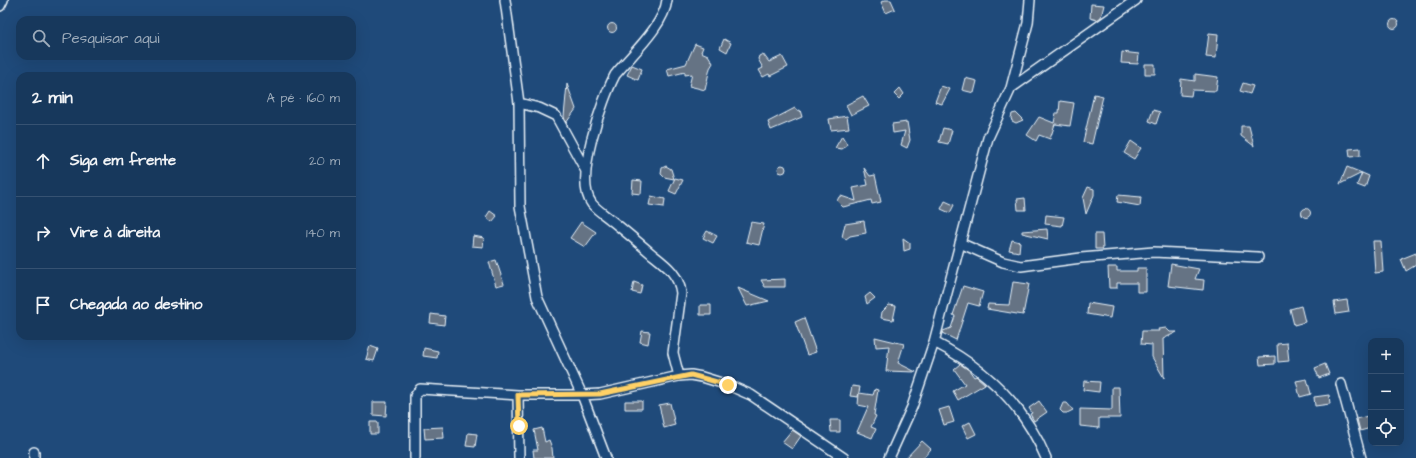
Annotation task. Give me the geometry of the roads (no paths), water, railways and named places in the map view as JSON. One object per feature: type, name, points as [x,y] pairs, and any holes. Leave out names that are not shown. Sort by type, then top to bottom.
[{"type":"street","points":[[0,6],[3,0]]},
{"type":"street","points":[[505,0],[519,103],[520,206],[537,297],[582,395],[606,458]]},
{"type":"street","points":[[667,0],[663,14],[657,25],[615,75],[610,84],[593,133],[586,171],[585,188],[592,204],[668,266],[680,284],[673,347],[679,376]]},
{"type":"street","points":[[889,458],[912,407],[934,342],[988,138],[1011,88],[1028,23],[1030,0]]},
{"type":"street","points":[[1011,88],[1136,0]]},
{"type":"street","points":[[519,103],[539,108],[556,116],[586,171]]},
{"type":"street","points":[[960,243],[1003,262],[1021,266],[1081,258],[1154,252],[1258,257]]},
{"type":"street","points":[[934,342],[961,356],[1015,404],[1037,435],[1046,458]]},
{"type":"street","points":[[415,458],[414,396],[420,389],[518,395],[582,395],[600,394],[679,376],[691,375],[728,385],[751,395],[844,458]]},
{"type":"street","points":[[1341,384],[1361,458]]},
{"type":"street","points":[[518,395],[520,458]]}]
